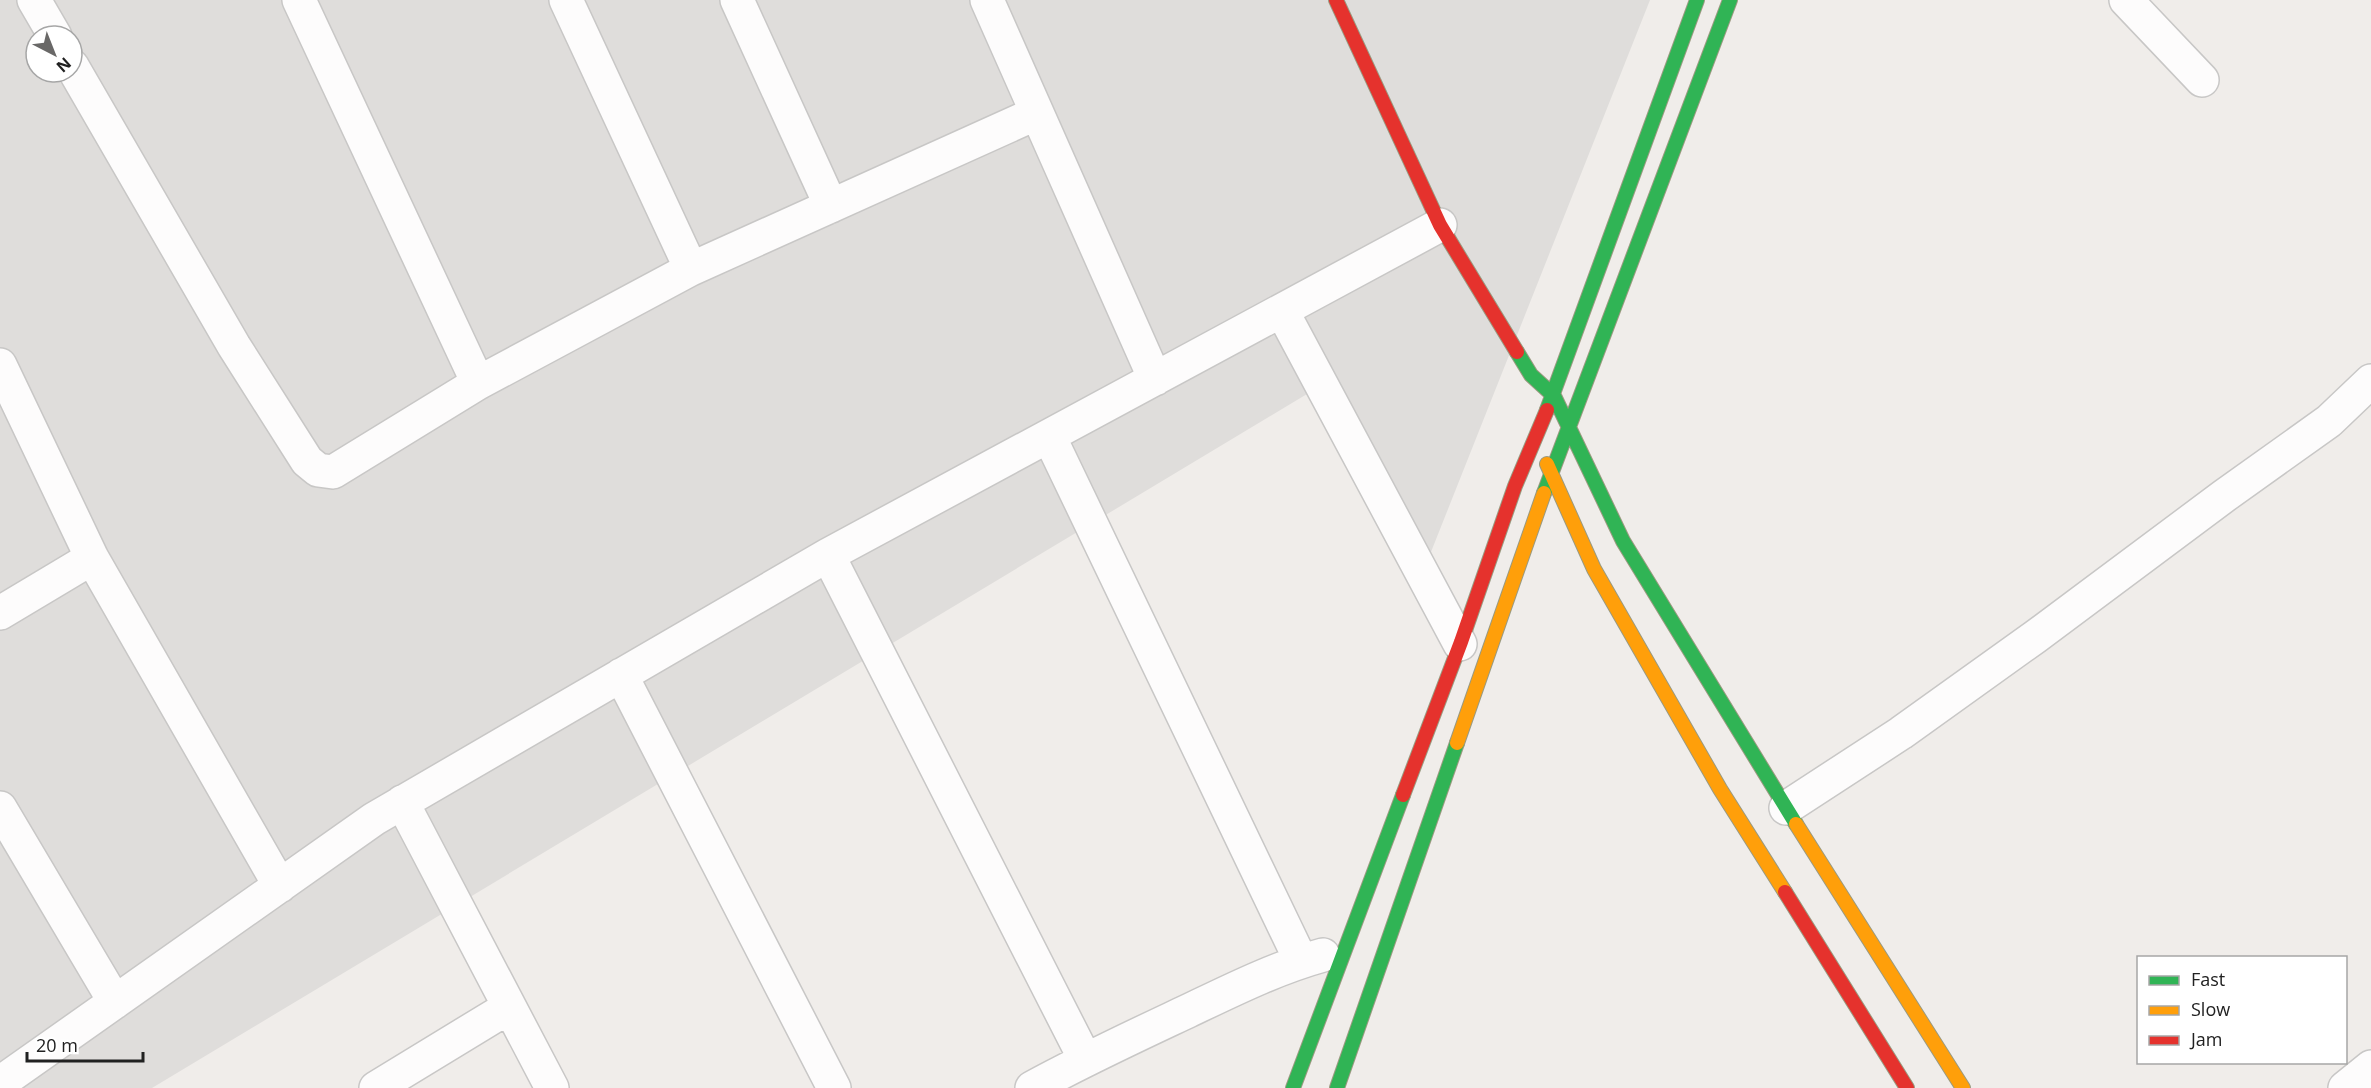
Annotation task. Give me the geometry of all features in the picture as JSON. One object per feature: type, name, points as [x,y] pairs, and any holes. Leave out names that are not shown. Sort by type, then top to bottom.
[{"type":"street","points":[[34,0],[48,24]]},
{"type":"street","points":[[299,0],[478,383]]},
{"type":"street","points":[[566,0],[691,269]]},
{"type":"street","points":[[737,0],[831,206]]},
{"type":"street","points":[[987,0],[1155,379]]},
{"type":"street","points":[[1336,0],[1440,225],[1531,375],[1554,396],[1623,541],[1786,808],[1963,1088]]},
{"type":"street","points":[[1293,1088],[1342,950],[1460,644],[1535,432],[1554,396],[1697,0]]},
{"type":"street","points":[[1337,1088],[1551,474],[1730,0]]},
{"type":"street","points":[[2126,0],[2202,80]]},
{"type":"street","points":[[82,84],[234,346],[307,461],[318,470],[333,472],[478,383],[691,269],[1037,113]]},
{"type":"street","points":[[0,1083],[374,819],[402,802],[828,555],[1440,225]]},
{"type":"street","points":[[1282,310],[1460,644]]},
{"type":"street","points":[[0,365],[92,558],[280,886]]},
{"type":"street","points":[[1531,375],[1535,432],[1551,474],[1594,568],[1720,789],[1907,1088]]},
{"type":"street","points":[[1786,808],[1901,733],[2036,637],[2224,496],[2329,421],[2371,381]]},
{"type":"street","points":[[1049,436],[1301,961]]},
{"type":"street","points":[[828,555],[1085,1059]]},
{"type":"street","points":[[0,614],[92,558]]},
{"type":"street","points":[[621,675],[834,1088]]},
{"type":"street","points":[[402,802],[552,1088]]},
{"type":"street","points":[[0,808],[115,1002]]},
{"type":"street","points":[[1032,1088],[1085,1059],[1254,980],[1301,961],[1342,950]]},
{"type":"street","points":[[376,1088],[509,1007]]},
{"type":"street","points":[[2345,1088],[2371,1067]]},
{"type":"shaded area","points":[[0,0],[1650,0],[1427,562],[1322,385],[152,1088],[0,1088]]},
{"type":"traffic: fast","points":[[1547,410],[1697,0]]},
{"type":"traffic: fast","points":[[1544,493],[1730,0]]},
{"type":"traffic: fast","points":[[1517,352],[1531,375],[1554,396],[1623,541],[1796,824]]},
{"type":"traffic: fast","points":[[1337,1088],[1457,743]]},
{"type":"traffic: fast","points":[[1293,1088],[1403,795]]},
{"type":"traffic: slow","points":[[1547,464],[1594,569],[1720,789],[1785,892]]},
{"type":"traffic: slow","points":[[1457,743],[1544,493]]},
{"type":"traffic: slow","points":[[1796,824],[1963,1088]]},
{"type":"traffic: jam","points":[[1336,0],[1440,225],[1517,352]]},
{"type":"traffic: jam","points":[[1403,795],[1461,642],[1515,486],[1547,410]]},
{"type":"traffic: jam","points":[[1785,892],[1907,1088]]}]
